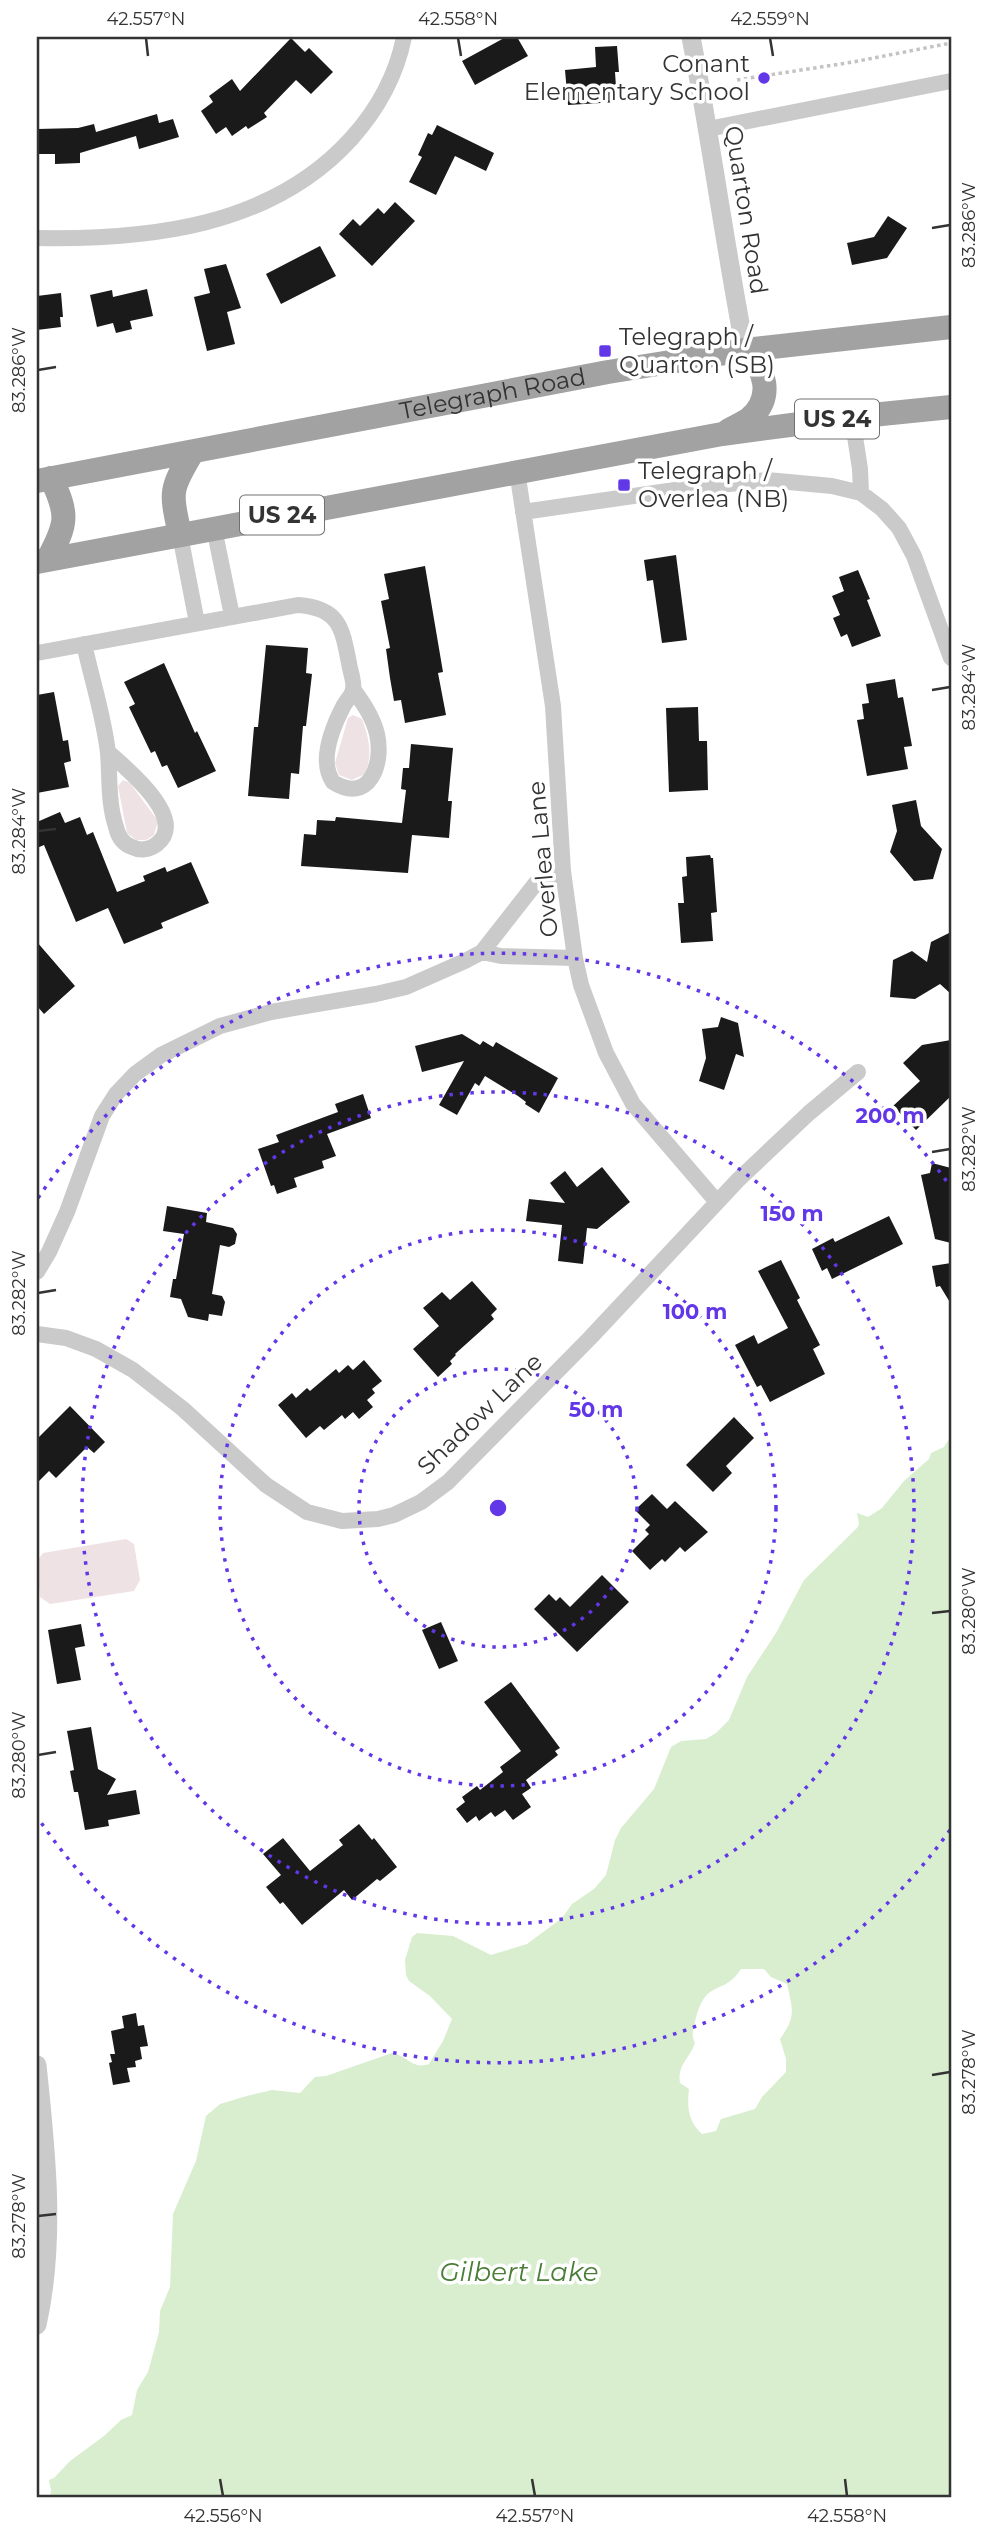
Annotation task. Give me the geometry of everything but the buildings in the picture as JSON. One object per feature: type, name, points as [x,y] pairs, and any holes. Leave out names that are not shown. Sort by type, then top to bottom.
[{"type":"highway","name":"Telegraph Road","points":[[44,480],[608,372],[745,350],[951,327]]},
{"type":"highway","points":[[722,434],[750,418],[765,395],[762,371],[755,359],[745,350]]},
{"type":"highway","name":"US 24","points":[[43,560],[722,434],[951,407]]},
{"type":"highway","points":[[180,535],[173,490],[175,480],[192,453]]},
{"type":"highway","points":[[43,560],[61,536],[65,518],[62,501],[44,480]]},
{"type":"street","points":[[37,238],[108,236],[176,229],[233,215],[280,196],[305,181],[334,157],[372,113],[394,73],[404,37]]},
{"type":"street","name":"Quarton Road","points":[[691,37],[745,350]]},
{"type":"street","points":[[708,129],[951,81]]},
{"type":"street","points":[[852,417],[861,493]]},
{"type":"street","name":"Overlea Lane","points":[[517,471],[553,706],[563,871],[575,958],[597,1034],[622,1085],[647,1121],[717,1202]]},
{"type":"street","points":[[523,512],[767,480],[832,486],[861,493],[882,509],[899,528],[914,556],[951,658]]},
{"type":"street","points":[[214,528],[232,616]]},
{"type":"street","points":[[180,535],[197,623]]},
{"type":"street","points":[[37,653],[298,605],[319,608],[331,614],[343,633],[354,689],[367,709],[377,734],[376,769],[369,782],[360,789],[350,790],[333,782],[328,775],[326,758],[337,723],[354,689]]},
{"type":"street","points":[[84,644],[108,752],[108,785],[118,835],[126,845],[139,850],[158,844],[165,834],[163,810],[131,772],[108,752]]},
{"type":"street","points":[[37,1272],[67,1212],[102,1116],[116,1094],[135,1074],[161,1055],[220,1026],[281,1010],[406,987],[482,952],[536,883],[563,871]]},
{"type":"street","points":[[482,952],[501,956],[575,958]]},
{"type":"street","name":"Shadow Lane","points":[[37,1334],[66,1338],[96,1349],[133,1370],[183,1409],[266,1485],[307,1512],[342,1521],[378,1519],[394,1515],[421,1502],[448,1482],[590,1338],[760,1158],[858,1072]]},
{"type":"street","points":[[37,2065],[47,2222],[46,2266],[37,2325]]},
{"type":"path","points":[[737,80],[951,43]]},
{"type":"shaded area","points":[[353,715],[362,719],[369,753],[365,774],[352,780],[339,775],[335,763],[348,718]]},
{"type":"shaded area","points":[[123,780],[130,783],[158,821],[154,835],[146,840],[136,840],[127,833],[118,786]]},
{"type":"shaded area","points":[[126,1539],[134,1544],[140,1580],[134,1591],[50,1604],[40,1597],[37,1561],[43,1553]]},
{"type":"water","name":"Gilbert Lake","points":[[951,1436],[951,2498],[50,2498],[49,2480],[121,2420],[132,2415],[137,2390],[148,2372],[159,2332],[160,2311],[170,2287],[173,2214],[196,2161],[206,2116],[220,2104],[247,2096],[272,2090],[300,2093],[315,2077],[326,2076],[392,2053],[414,2064],[429,2064],[452,2019],[430,1996],[409,1981],[406,1975],[405,1960],[412,1937],[417,1933],[453,1936],[491,1955],[527,1944],[562,1918],[572,1904],[594,1889],[606,1875],[621,1828],[654,1789],[671,1747],[681,1741],[706,1739],[729,1720],[747,1677],[776,1633],[804,1580],[857,1528],[857,1513],[868,1517],[882,1508],[904,1481],[929,1459],[931,1453],[944,1447]],"holes":[[[741,1969],[764,1969],[771,1977],[787,1984],[792,2007],[789,2025],[780,2039],[786,2059],[786,2072],[762,2097],[755,2109],[721,2119],[716,2131],[702,2134],[691,2119],[689,2089],[680,2083],[682,2066],[695,2043],[693,2032],[699,2008],[709,1993],[734,1978]]]},
{"type":"place","name":"Conant Elementary School","points":[[764,78]]},
{"type":"place","name":"Telegraph / Quarton (SB)","points":[[605,351]]},
{"type":"place","name":"Telegraph / Overlea (NB)","points":[[624,485]]}]
